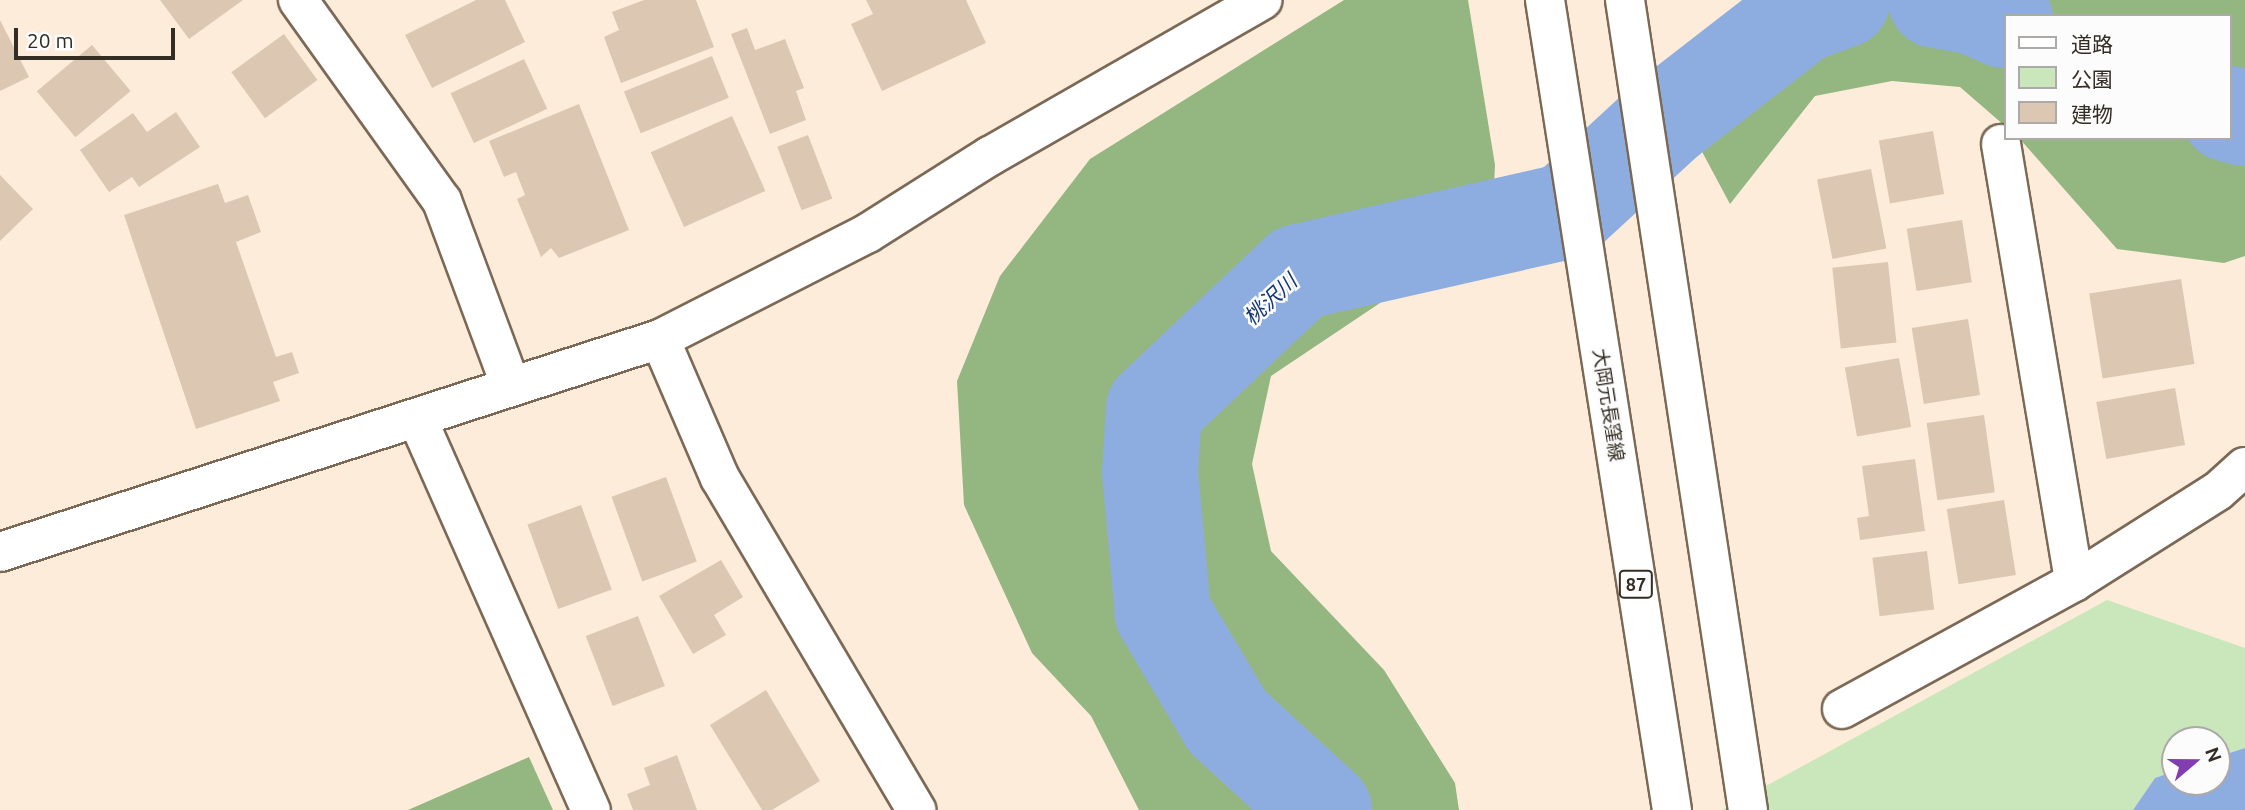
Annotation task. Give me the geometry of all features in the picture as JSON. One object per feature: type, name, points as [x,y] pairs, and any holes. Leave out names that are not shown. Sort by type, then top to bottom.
[{"type":"street","points":[[298,0],[442,201],[511,387]]},
{"type":"street","points":[[0,552],[660,339],[868,233],[990,156],[1262,0]]},
{"type":"street","name":"大岡元長窪線","points":[[1545,0],[1672,810]]},
{"type":"street","points":[[1625,0],[1636,55],[1748,810]]},
{"type":"street","points":[[2001,144],[2074,582]]},
{"type":"street","points":[[660,339],[720,478],[916,810]]},
{"type":"street","points":[[416,418],[591,810]]},
{"type":"street","points":[[1842,709],[2074,582],[2218,491],[2245,467]]},
{"type":"green space","points":[[1344,0],[1468,0],[1495,165],[1492,228],[1271,376],[1252,464],[1271,551],[1384,670],[1455,783],[1459,810],[1139,810],[1091,716],[1032,653],[964,505],[957,381],[1000,276],[1090,159]]},
{"type":"green space","points":[[1862,0],[2245,0],[2245,256],[2224,263],[2117,249],[2021,140],[2231,140],[2231,14],[2004,14],[2004,125],[1960,87],[1892,81],[1815,96],[1730,204],[1692,133]]},
{"type":"green space","points":[[2107,600],[2245,648],[2245,748],[2231,752],[2231,726],[2161,726],[2161,776],[2155,778],[2133,810],[1722,810]]},
{"type":"green space","points":[[529,757],[553,810],[408,810]]},
{"type":"water","points":[[2245,748],[2245,810],[2133,810],[2155,778],[2161,776],[2161,796],[2231,796],[2231,752]]},
{"type":"building","points":[[160,0],[243,0],[189,39]]},
{"type":"building","points":[[476,0],[505,0],[525,42],[432,88],[405,35]]},
{"type":"building","points":[[644,0],[696,0],[714,47],[621,83],[604,37],[619,30],[612,12]]},
{"type":"building","points":[[866,0],[966,0],[986,43],[882,91],[851,24],[873,14]]},
{"type":"building","points":[[0,20],[29,77],[0,91]]},
{"type":"building","points":[[747,28],[755,50],[785,39],[804,88],[796,91],[806,120],[770,134],[731,34]]},
{"type":"building","points":[[284,34],[318,80],[265,118],[231,72]]},
{"type":"building","points":[[92,45],[131,91],[75,137],[37,91]]},
{"type":"building","points":[[712,56],[729,98],[641,133],[624,92]]},
{"type":"building","points":[[524,59],[547,109],[474,143],[451,93]]},
{"type":"building","points":[[579,104],[629,230],[559,258],[551,248],[541,257],[517,199],[525,195],[516,172],[504,177],[489,141]]},
{"type":"building","points":[[176,112],[200,147],[139,187],[132,177],[109,192],[80,150],[133,113],[147,132]]},
{"type":"building","points":[[732,116],[765,191],[684,227],[651,152]]},
{"type":"building","points":[[1933,131],[1944,194],[1890,204],[1879,141]]},
{"type":"building","points":[[808,135],[832,198],[802,210],[777,147]]},
{"type":"building","points":[[1871,169],[1886,249],[1832,259],[1817,179]]},
{"type":"building","points":[[0,175],[33,209],[0,241]]},
{"type":"building","points":[[218,184],[225,203],[248,195],[261,232],[236,242],[276,357],[292,352],[299,373],[273,382],[280,401],[196,429],[124,215]]},
{"type":"building","points":[[1962,220],[1972,282],[1917,291],[1907,229]]},
{"type":"building","points":[[1888,262],[1896,343],[1841,348],[1832,268]]},
{"type":"building","points":[[2181,279],[2194,364],[2103,378],[2089,294]]},
{"type":"building","points":[[1968,319],[1980,395],[1924,404],[1912,328]]},
{"type":"building","points":[[1899,358],[1911,427],[1857,436],[1845,368]]},
{"type":"building","points":[[2175,388],[2185,445],[2106,459],[2096,402]]},
{"type":"building","points":[[1984,415],[1995,492],[1937,500],[1927,423]]},
{"type":"building","points":[[1915,459],[1925,531],[1860,540],[1857,518],[1869,516],[1862,466]]},
{"type":"building","points":[[666,477],[697,562],[642,581],[611,497]]},
{"type":"building","points":[[2004,500],[2016,575],[1959,584],[1947,509]]},
{"type":"building","points":[[581,505],[612,590],[558,609],[527,524]]},
{"type":"building","points":[[1927,551],[1934,610],[1880,616],[1872,558]]},
{"type":"building","points":[[721,560],[743,597],[714,615],[726,635],[693,654],[659,596]]},
{"type":"building","points":[[638,616],[665,686],[613,706],[586,636]]},
{"type":"building","points":[[766,690],[820,781],[772,810],[762,810],[710,725]]},
{"type":"building","points":[[677,755],[697,810],[633,810],[627,794],[650,785],[644,768]]},
{"type":"waterway","name":"桃沢川","points":[[1324,810],[1227,721],[1163,613],[1150,472],[1154,409],[1299,272],[1567,211],[1667,119],[1801,15],[1842,0]]},
{"type":"waterway","name":"桃沢川","points":[[1936,0],[1974,7],[2004,20]]},
{"type":"waterway","name":"桃沢川","points":[[2231,114],[2245,118]]}]
